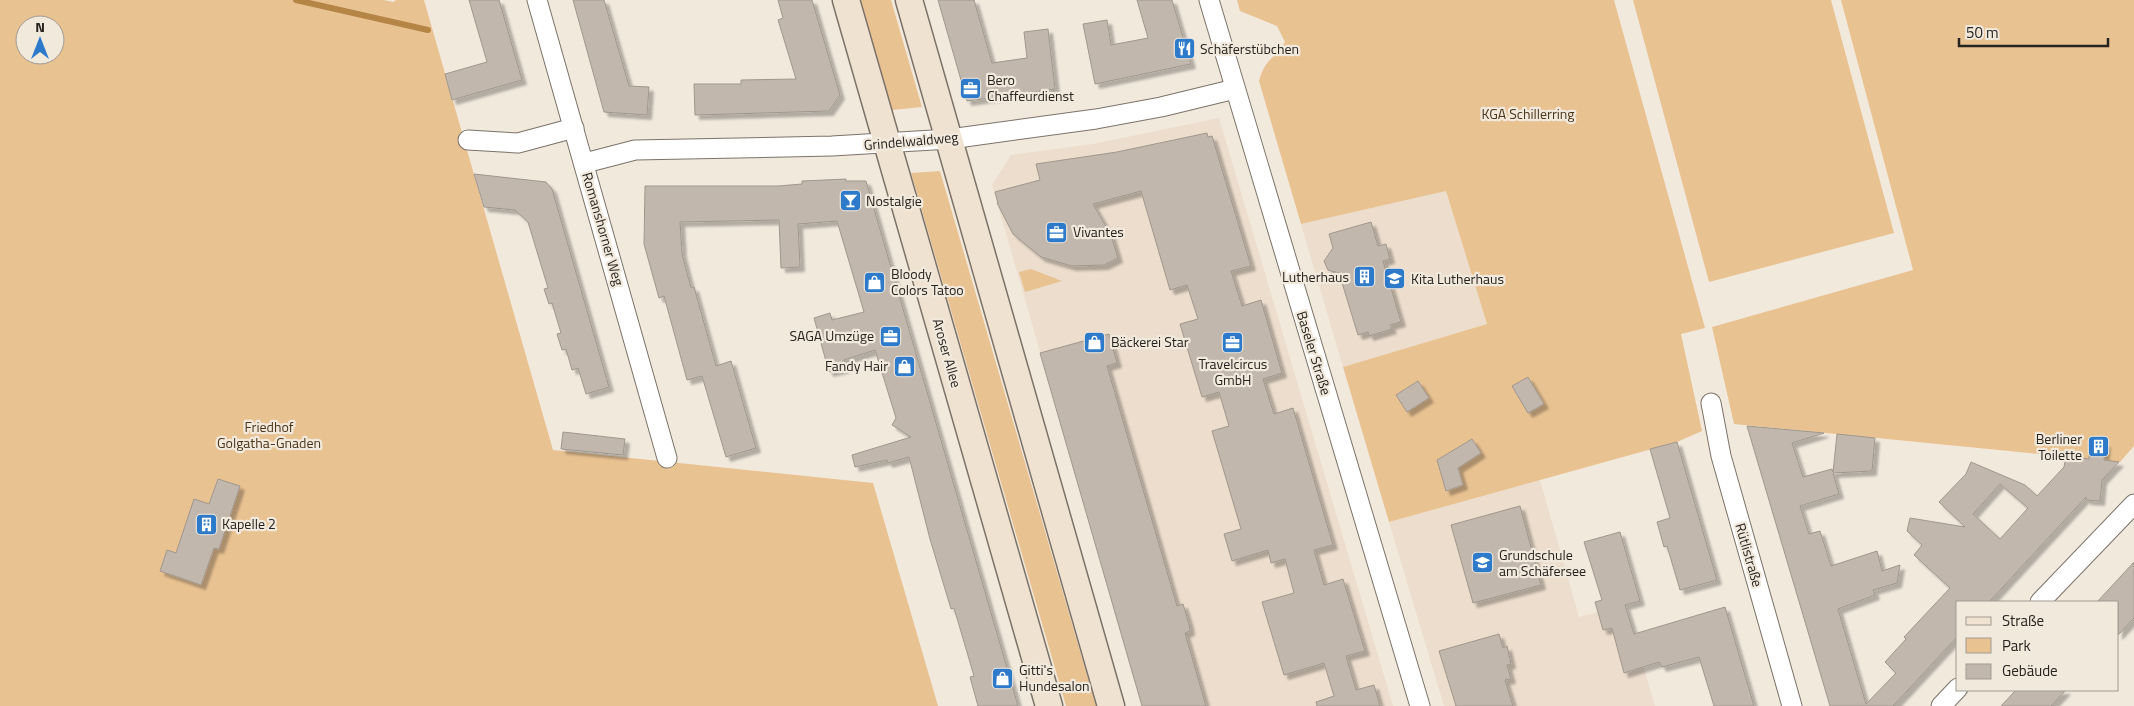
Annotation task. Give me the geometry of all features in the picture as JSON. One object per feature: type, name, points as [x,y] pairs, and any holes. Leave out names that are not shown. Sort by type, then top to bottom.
[{"type":"main road","name":"Aroser Allee","points":[[846,0],[1048,706]]},
{"type":"main road","points":[[909,0],[1111,706]]},
{"type":"street","name":"Romanshorner Weg","points":[[537,0],[668,458]]},
{"type":"street","name":"Baseler Straße","points":[[1209,0],[1420,706]]},
{"type":"street","name":"Grindelwaldweg","points":[[585,163],[635,150],[886,144],[950,138],[1089,120],[1161,107],[1235,89]]},
{"type":"street","points":[[468,140],[518,143],[574,128]]},
{"type":"street","name":"Rütlistraße","points":[[1711,403],[1721,456],[1792,706]]},
{"type":"street","points":[[2041,601],[2134,504]]},
{"type":"street","points":[[1941,706],[1956,690]]},
{"type":"shaded area","points":[[1219,118],[1393,706],[1142,706],[992,185],[1011,155],[1093,144]]},
{"type":"shaded area","name":"Kita Lutherhaus","points":[[1446,191],[1487,324],[1343,367],[1301,224]]},
{"type":"shaded area","name":"Grundschule am Schäfersee","points":[[1540,480],[1579,617],[1625,605],[1655,706],[1444,706],[1389,522]]},
{"type":"green space","name":"Friedhof Golgatha-Gnaden","points":[[0,0],[384,0],[393,2],[396,0],[424,0],[553,450],[873,483],[938,706],[0,706]]},
{"type":"green space","points":[[860,0],[891,0],[922,107],[892,110]]},
{"type":"green space","name":"KGA Schillerring","points":[[1237,0],[1614,0],[1705,328],[1681,334],[1702,431],[1677,442],[1389,522],[1343,367],[1487,324],[1446,191],[1301,224],[1259,81],[1267,63],[1285,42],[1277,26],[1240,11]]},
{"type":"green space","points":[[1633,0],[1831,0],[1894,233],[1709,282]]},
{"type":"green space","points":[[1841,0],[2134,0],[2134,446],[2120,462],[1734,424],[1712,327],[1913,270]]},
{"type":"green space","points":[[940,171],[1096,706],[1066,706],[911,173]]},
{"type":"green space","points":[[1031,269],[1062,281],[1025,292],[1019,272]]},
{"type":"building","points":[[469,0],[499,0],[522,80],[452,100],[445,74],[487,62]]},
{"type":"building","points":[[573,0],[604,0],[629,86],[649,87],[647,115],[604,112]]},
{"type":"building","points":[[778,0],[812,0],[840,95],[829,111],[695,115],[694,84],[741,84],[741,80],[796,79],[778,20],[783,18]]},
{"type":"building","points":[[938,0],[974,0],[992,63],[1027,58],[1024,32],[1048,29],[1055,89],[967,101]]},
{"type":"building","points":[[1137,0],[1172,0],[1191,64],[1095,84],[1083,24],[1107,20],[1111,45],[1148,38]]},
{"type":"building","points":[[1207,133],[1208,137],[1212,136],[1251,266],[1231,271],[1242,306],[1261,300],[1282,373],[1263,379],[1274,414],[1293,408],[1333,545],[1314,550],[1324,585],[1343,579],[1365,651],[1346,656],[1356,690],[1374,685],[1380,706],[1317,706],[1316,702],[1334,696],[1324,663],[1284,675],[1262,602],[1294,593],[1285,559],[1271,563],[1268,550],[1232,561],[1224,534],[1241,529],[1212,431],[1229,426],[1219,392],[1202,397],[1180,324],[1198,319],[1187,285],[1170,290],[1141,191],[1093,204],[1111,235],[1118,258],[1104,265],[1072,266],[1041,257],[1013,234],[997,203],[995,192],[1040,180],[1036,164],[1117,152]]},
{"type":"building","points":[[474,174],[546,182],[552,189],[609,387],[586,394],[578,368],[572,370],[566,349],[562,350],[557,334],[561,333],[552,303],[549,304],[544,289],[548,288],[528,222],[515,210],[484,207]]},
{"type":"building","points":[[846,179],[846,181],[866,181],[1018,706],[978,706],[970,677],[974,676],[954,608],[951,609],[930,539],[909,457],[888,463],[887,460],[855,467],[852,455],[911,437],[892,425],[896,418],[875,350],[844,360],[846,368],[829,372],[814,318],[830,313],[832,320],[864,312],[837,221],[798,224],[800,267],[781,268],[779,220],[680,222],[682,254],[691,288],[694,287],[716,366],[731,361],[756,448],[726,457],[702,376],[687,380],[664,296],[659,298],[644,244],[645,186],[778,186],[802,184],[802,181]]},
{"type":"building","name":"Lutherhaus","points":[[1371,222],[1378,246],[1386,244],[1390,259],[1383,261],[1401,322],[1390,325],[1392,329],[1369,336],[1368,332],[1358,335],[1339,273],[1328,270],[1324,261],[1333,248],[1329,234]]},
{"type":"building","points":[[1109,334],[1117,363],[1107,366],[1177,606],[1183,604],[1189,624],[1190,631],[1185,633],[1206,706],[1142,706],[1040,353]]},
{"type":"building","points":[[1528,377],[1544,404],[1528,413],[1512,386]]},
{"type":"building","points":[[1418,381],[1429,398],[1407,412],[1396,395]]},
{"type":"building","points":[[1747,426],[1824,433],[1792,443],[1803,477],[1832,469],[1833,472],[1837,434],[1875,438],[1872,471],[1833,473],[1839,494],[1800,506],[1809,534],[1820,531],[1831,566],[1877,551],[1882,571],[1900,565],[1897,583],[1873,590],[1875,595],[1838,609],[1866,704],[1896,673],[1885,662],[1906,639],[1904,637],[1950,588],[1914,555],[1922,545],[1907,531],[1910,518],[1965,527],[1939,502],[1966,474],[1971,462],[2025,485],[2037,496],[2064,467],[2066,456],[2089,459],[2090,442],[2106,443],[2104,460],[2119,462],[2102,480],[2100,501],[2086,500],[2086,497],[1990,601],[1956,601],[1956,638],[1893,706],[1830,706]],"holes":[[[2000,484],[2028,508],[2000,539],[1973,514]]]},
{"type":"building","points":[[563,432],[625,439],[623,455],[561,449]]},
{"type":"building","points":[[1472,439],[1481,453],[1458,468],[1463,485],[1446,491],[1437,460]]},
{"type":"building","points":[[1677,442],[1717,580],[1680,590],[1667,546],[1664,547],[1657,522],[1670,518],[1650,449]]},
{"type":"building","name":"Kapelle 2","points":[[218,479],[240,486],[219,549],[214,548],[201,585],[160,571],[167,550],[176,553],[194,499],[209,504]]},
{"type":"building","points":[[1520,506],[1541,585],[1473,603],[1451,525]]},
{"type":"building","points":[[1620,532],[1640,601],[1625,605],[1634,634],[1725,607],[1754,706],[1714,706],[1699,657],[1662,667],[1659,662],[1624,673],[1612,628],[1603,630],[1595,602],[1602,600],[1584,542]]},
{"type":"building","points":[[2134,562],[2134,618],[2119,634],[2119,601],[2098,601]]},
{"type":"building","points":[[1499,634],[1503,648],[1507,646],[1511,664],[1507,665],[1511,679],[1505,680],[1513,706],[1456,706],[1439,651]]},
{"type":"building","points":[[2015,691],[2065,691],[2051,706],[2001,706]]},
{"type":"waterway","points":[[296,0],[428,30]]},
{"type":"place","name":"Schäferstübchen","points":[[1184,49]]},
{"type":"place","name":"Bero Chaffeurdienst","points":[[971,88]]},
{"type":"place","name":"Nostalgie","points":[[850,201]]},
{"type":"place","name":"Vivantes","points":[[1057,232]]},
{"type":"place","name":"Lutherhaus","points":[[1365,277]]},
{"type":"place","name":"Kita Lutherhaus","points":[[1395,279]]},
{"type":"place","name":"Bloody Colors Tatoo","points":[[875,282]]},
{"type":"place","name":"SAGA Umzüge","points":[[890,336]]},
{"type":"place","name":"Bäckerei Star","points":[[1095,342]]},
{"type":"place","name":"Travelcircus GmbH","points":[[1233,342]]},
{"type":"place","name":"Fandy Hair","points":[[904,366]]},
{"type":"place","name":"Berliner Toilette","points":[[2098,447]]},
{"type":"place","name":"Kapelle 2","points":[[206,524]]},
{"type":"place","name":"Grundschule am Schäfersee","points":[[1483,563]]},
{"type":"place","name":"Gitti's Hundesalon","points":[[1003,678]]}]
